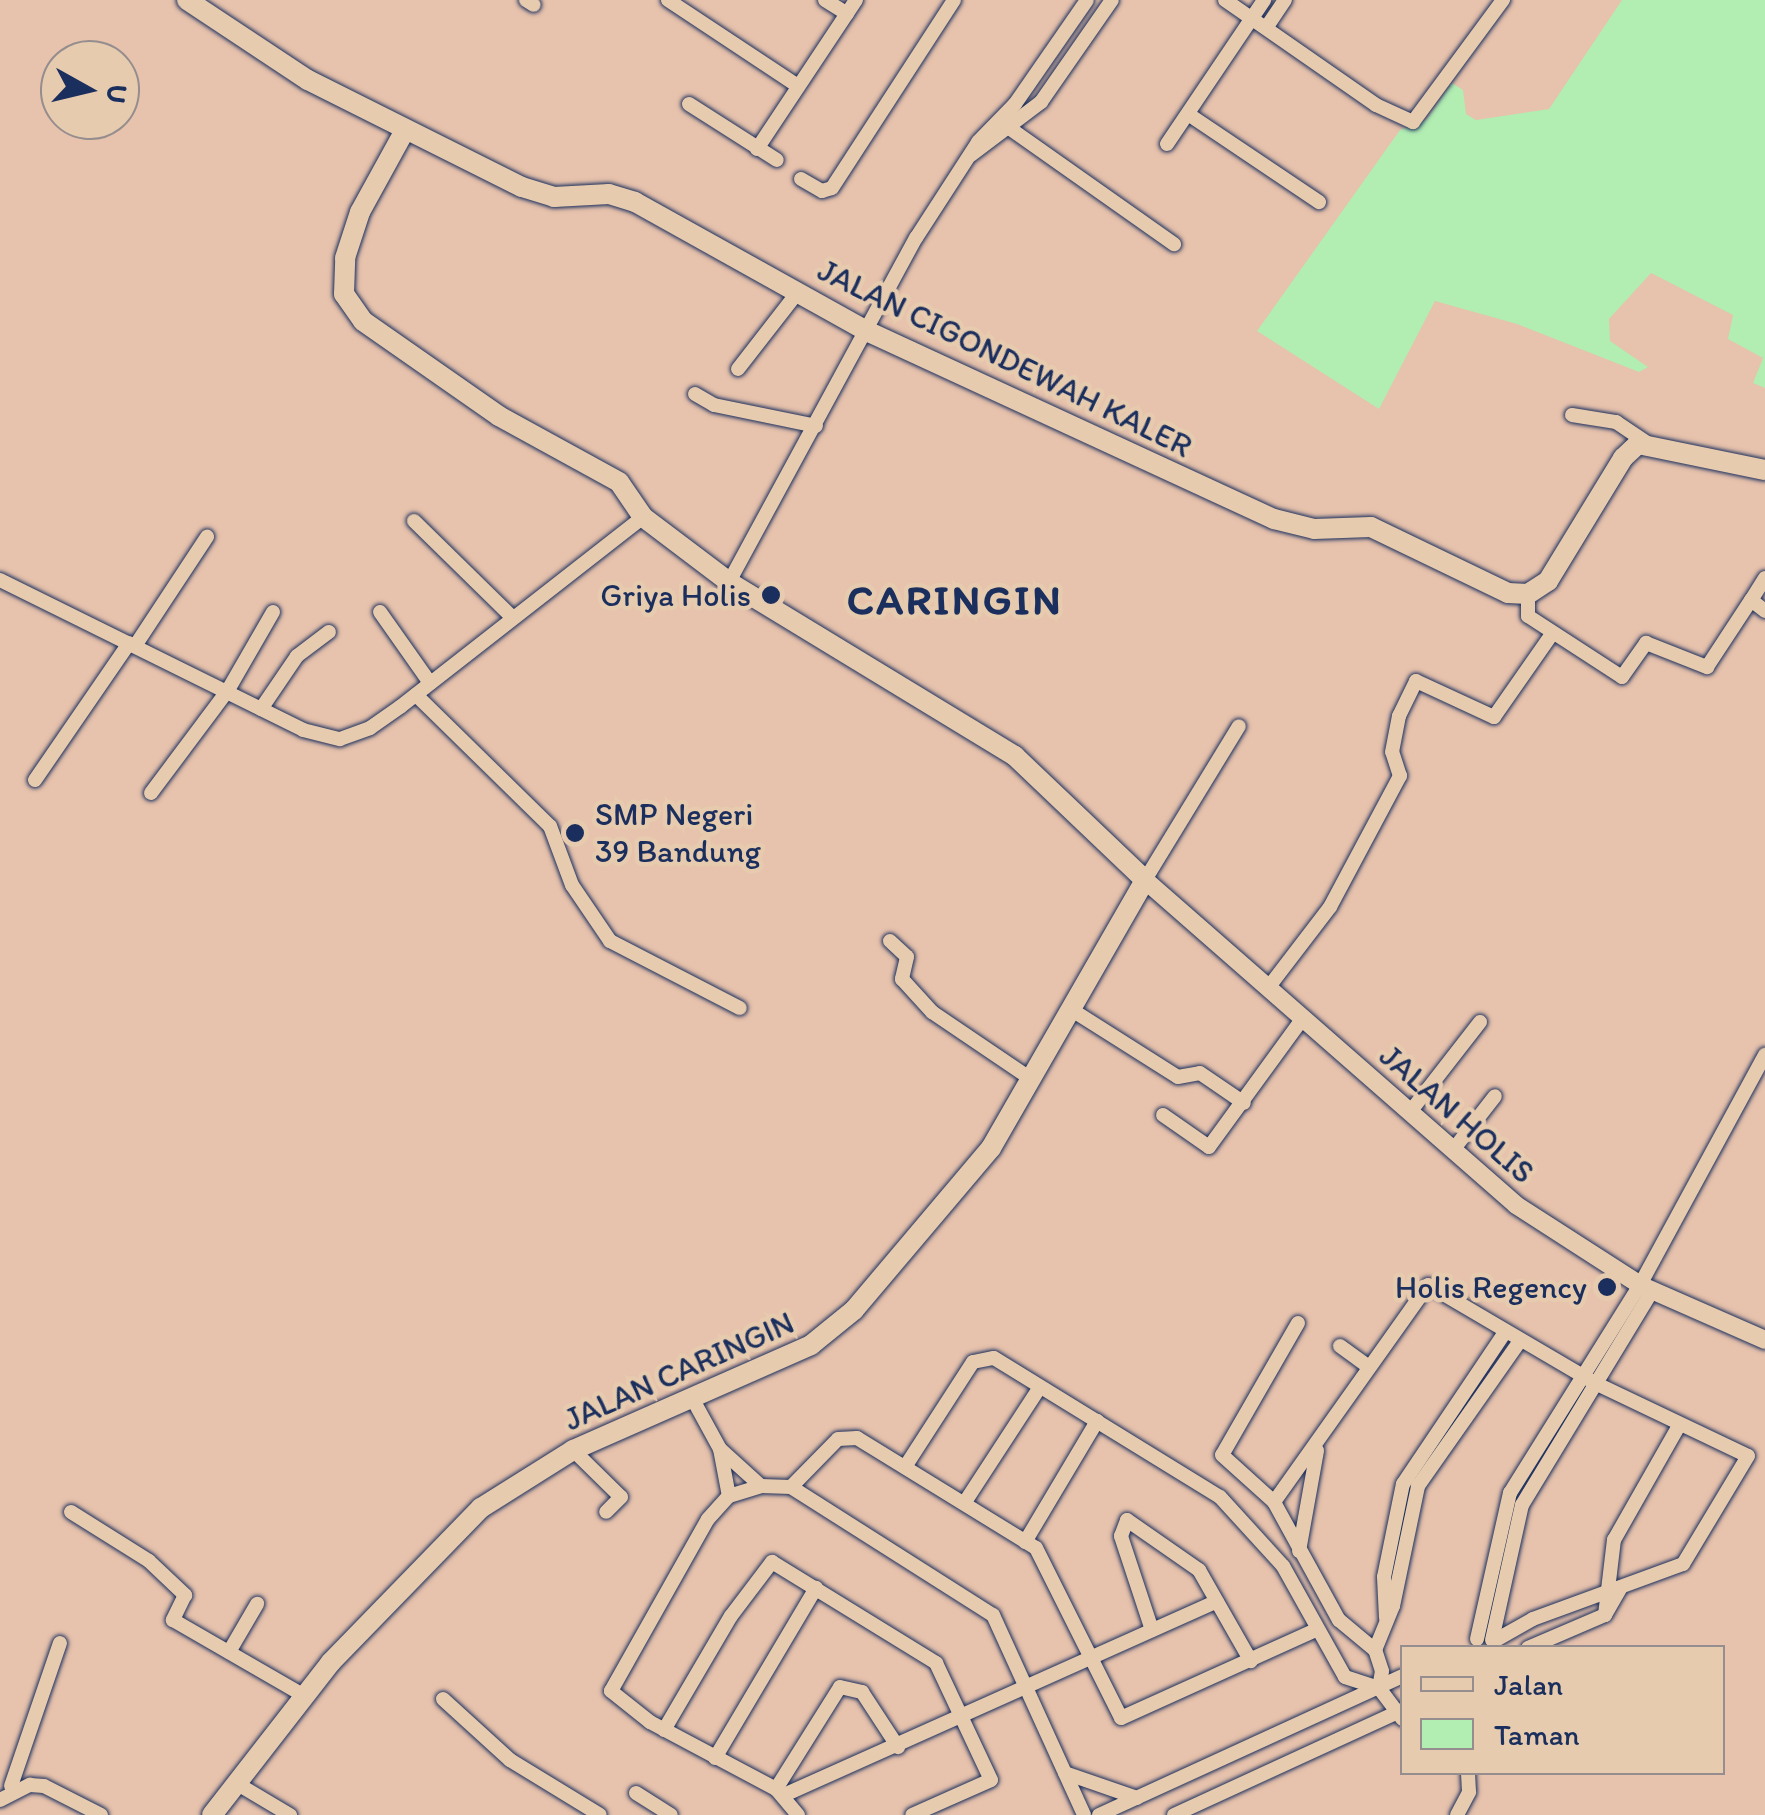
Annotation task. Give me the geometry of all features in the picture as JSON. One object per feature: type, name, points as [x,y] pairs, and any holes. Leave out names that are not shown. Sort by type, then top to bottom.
[{"type":"main road","name":"JALAN CIGONDEWAH KALER","points":[[187,0],[293,71],[404,132],[539,194],[609,194],[635,202],[869,332],[1274,519],[1314,529],[1371,527],[1498,589],[1528,594]]},
{"type":"main road","points":[[404,132],[350,238],[342,277],[351,309],[499,416],[619,482],[643,518],[730,582],[1015,756],[1145,880]]},
{"type":"main road","points":[[1528,594],[1551,578],[1623,458],[1646,442],[1765,470]]},
{"type":"main road","name":"JALAN CARINGIN","points":[[212,1815],[304,1694],[444,1540],[573,1450],[823,1337],[987,1153],[1145,880]]},
{"type":"street","points":[[668,0],[798,86]]},
{"type":"street","points":[[824,0],[846,14]]},
{"type":"street","points":[[757,149],[856,0]]},
{"type":"street","points":[[801,179],[822,191],[832,188],[954,0]]},
{"type":"street","points":[[1006,126],[1088,0]]},
{"type":"street","points":[[730,582],[869,332],[916,238],[971,156],[1041,102],[1112,0]]},
{"type":"street","points":[[1225,0],[1398,119],[1413,122],[1503,0]]},
{"type":"street","points":[[1167,144],[1264,0]]},
{"type":"street","points":[[1266,28],[1285,0]]},
{"type":"street","points":[[689,104],[777,160]]},
{"type":"street","points":[[1188,114],[1320,202]]},
{"type":"street","points":[[1006,126],[1174,244]]},
{"type":"street","points":[[738,369],[798,292]]},
{"type":"street","points":[[695,394],[714,404],[816,426]]},
{"type":"street","points":[[1572,416],[1616,422],[1646,442]]},
{"type":"street","points":[[0,580],[262,709],[340,738],[370,728],[416,695],[643,518]]},
{"type":"street","points":[[414,520],[512,617]]},
{"type":"street","points":[[35,780],[207,538]]},
{"type":"street","points":[[1528,594],[1528,616],[1622,676],[1646,643],[1701,668],[1765,578]]},
{"type":"street","points":[[1751,600],[1765,611]]},
{"type":"street","points":[[152,793],[228,690],[273,612]]},
{"type":"street","points":[[380,612],[430,683]]},
{"type":"street","points":[[262,709],[297,656],[329,632]]},
{"type":"street","points":[[1268,988],[1330,907],[1400,776],[1392,752],[1416,681],[1494,717],[1552,634]]},
{"type":"street","points":[[416,695],[539,812],[563,848],[572,884],[610,942],[740,1008]]},
{"type":"street","points":[[1145,880],[1240,726]]},
{"type":"street","name":"JALAN HOLIS","points":[[1145,880],[1516,1205],[1646,1288],[1765,1340]]},
{"type":"street","points":[[890,942],[907,957],[902,979],[932,1012],[1031,1080]]},
{"type":"street","points":[[1072,1010],[1178,1077],[1200,1072],[1244,1104]]},
{"type":"street","points":[[1163,1116],[1209,1147],[1303,1018]]},
{"type":"street","points":[[1410,1112],[1480,1022]]},
{"type":"street","points":[[1481,1644],[1506,1504],[1591,1380],[1646,1288],[1765,1055]]},
{"type":"street","points":[[1452,1150],[1494,1096]]},
{"type":"street","points":[[1274,1502],[1317,1450],[1369,1366],[1428,1285],[1591,1380],[1742,1451],[1748,1464],[1683,1564],[1604,1592],[1481,1644]]},
{"type":"street","points":[[1298,1323],[1222,1449],[1225,1464],[1274,1502],[1339,1620],[1375,1650],[1382,1670],[1379,1688]]},
{"type":"street","points":[[1375,1650],[1386,1618],[1406,1498],[1484,1375],[1505,1332]]},
{"type":"street","points":[[1484,1375],[1520,1341]]},
{"type":"street","points":[[1340,1346],[1369,1366]]},
{"type":"street","points":[[906,1467],[980,1356],[1040,1386],[1243,1516],[1283,1566],[1345,1677],[1379,1688],[1400,1715],[1174,1815]]},
{"type":"street","points":[[965,1502],[1040,1386]]},
{"type":"street","points":[[692,1396],[720,1450],[729,1496]]},
{"type":"street","points":[[1025,1542],[1097,1421]]},
{"type":"street","points":[[1604,1615],[1604,1592],[1619,1529],[1680,1424]]},
{"type":"street","points":[[792,1487],[846,1437],[906,1467],[1025,1542],[1045,1558],[1121,1718],[1316,1630]]},
{"type":"street","points":[[573,1450],[622,1497],[606,1512]]},
{"type":"street","points":[[720,1450],[762,1486]]},
{"type":"street","points":[[1299,1552],[1317,1450]]},
{"type":"street","points":[[798,1815],[780,1792],[664,1730],[611,1692],[696,1538],[729,1496],[762,1486],[792,1487],[988,1611],[1029,1686],[1084,1815]]},
{"type":"street","points":[[70,1512],[154,1565],[186,1596],[173,1620],[304,1694]]},
{"type":"street","points":[[1152,1630],[1120,1536],[1127,1520],[1181,1552],[1217,1601],[1251,1661]]},
{"type":"street","points":[[664,1730],[766,1563],[816,1588],[933,1660],[991,1776],[985,1785],[912,1815]]},
{"type":"street","points":[[1535,1645],[1604,1615],[1621,1587]]},
{"type":"street","points":[[715,1758],[816,1588]]},
{"type":"street","points":[[780,1792],[963,1719],[1217,1601]]},
{"type":"street","points":[[229,1652],[257,1604]]},
{"type":"street","points":[[10,1786],[60,1642]]},
{"type":"street","points":[[1099,1815],[1400,1677]]},
{"type":"street","points":[[780,1792],[840,1687],[862,1692],[898,1747]]},
{"type":"street","points":[[442,1699],[510,1760],[600,1815]]},
{"type":"street","points":[[1065,1773],[1137,1798]]},
{"type":"street","points":[[1456,1815],[1469,1792],[1468,1775]]},
{"type":"street","points":[[236,1783],[290,1815]]},
{"type":"street","points":[[0,1800],[30,1785],[44,1786],[100,1815]]},
{"type":"street","points":[[636,1793],[672,1815]]},
{"type":"green space","points":[[1622,0],[1765,0],[1765,388],[1753,383],[1763,358],[1728,339],[1733,315],[1651,273],[1609,319],[1610,341],[1648,367],[1639,372],[1517,324],[1435,301],[1379,409],[1257,331],[1400,130],[1426,120],[1452,83],[1463,90],[1466,114],[1476,120],[1549,109]]},
{"type":"place","name":"Griya Holis","points":[[771,595]]},
{"type":"place","name":"SMP Negeri 39 Bandung","points":[[575,833]]},
{"type":"place","name":"Holis Regency","points":[[1607,1287]]},
{"type":"district","name":"CARINGIN","points":[[955,600]]}]
